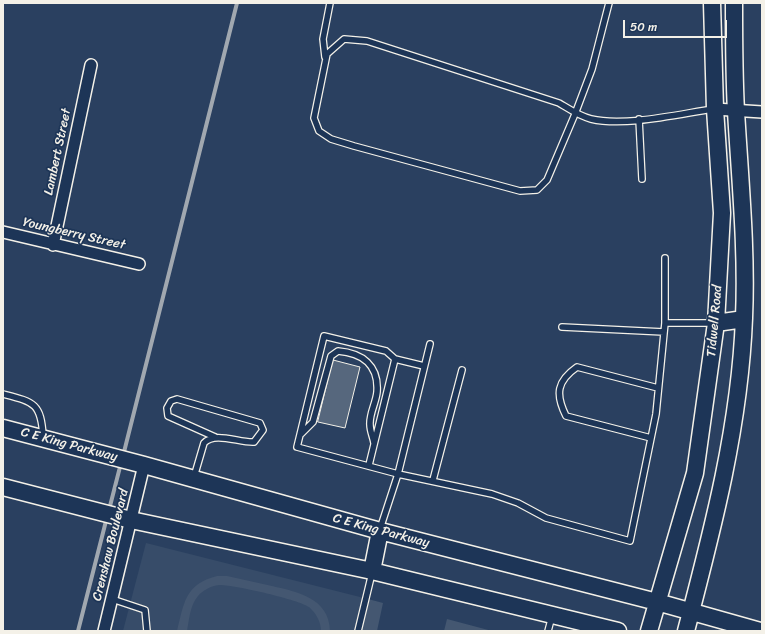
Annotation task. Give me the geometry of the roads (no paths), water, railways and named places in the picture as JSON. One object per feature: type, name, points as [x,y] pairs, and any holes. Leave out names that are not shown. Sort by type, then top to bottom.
[{"type":"main road","name":"Tidwell Road","points":[[649,631],[696,473],[716,323],[722,213],[715,109],[712,3]]},
{"type":"main road","name":"Tidwell Road","points":[[686,631],[726,470],[735,420],[744,319],[743,212],[736,110],[734,3]]},
{"type":"main road","points":[[716,323],[744,319]]},
{"type":"main road","name":"C E King Parkway","points":[[3,428],[144,465],[380,531],[657,602],[760,631]]},
{"type":"main road","points":[[3,487],[76,507],[372,571],[613,630]]},
{"type":"main road","points":[[372,571],[380,531]]},
{"type":"street","name":"Lambert Street","points":[[53,245],[91,65]]},
{"type":"street","points":[[715,109],[762,112]]},
{"type":"street","name":"Youngberry Street","points":[[3,232],[53,245],[139,264]]},
{"type":"street","name":"Crenshaw Boulevard","points":[[104,631],[112,599],[124,518],[144,465]]},
{"type":"lane","points":[[325,62],[323,39],[330,3]]},
{"type":"lane","points":[[608,3],[592,69],[575,114],[547,180],[537,190],[520,191],[331,139],[319,131],[314,118],[327,54],[344,39],[367,41],[558,103],[575,114],[592,119],[616,122],[715,109]]},
{"type":"lane","points":[[640,119],[642,179]]},
{"type":"lane","points":[[424,366],[395,359],[386,351],[324,336],[297,447],[369,465],[398,474],[433,480],[492,494],[518,503],[546,518],[630,541],[651,438],[658,388],[665,323],[665,258]]},
{"type":"lane","points":[[665,323],[716,323]]},
{"type":"lane","points":[[562,327],[664,332]]},
{"type":"lane","points":[[380,531],[398,474],[430,344]]},
{"type":"lane","points":[[300,436],[313,422],[331,356],[338,351],[353,352],[368,361],[376,376],[377,392],[370,424],[374,443]]},
{"type":"lane","points":[[369,465],[395,359]]},
{"type":"lane","points":[[651,438],[566,416],[559,402],[560,391],[565,375],[577,366],[658,388]]},
{"type":"lane","points":[[433,480],[462,370]]},
{"type":"lane","points":[[3,394],[20,398],[36,406],[42,417],[43,438]]},
{"type":"lane","points":[[193,479],[204,444],[207,440],[215,437],[245,443],[254,442],[263,430],[260,423],[177,399],[171,401],[167,408],[168,416],[215,437]]},
{"type":"lane","points":[[358,631],[372,571]]},
{"type":"lane","points":[[112,599],[145,610],[147,631]]},
{"type":"lane","points":[[548,631],[552,615]]},
{"type":"waterway","points":[[123,456],[237,3]]},
{"type":"waterway","points":[[109,510],[121,463]]},
{"type":"waterway","points":[[78,631],[107,517]]}]
